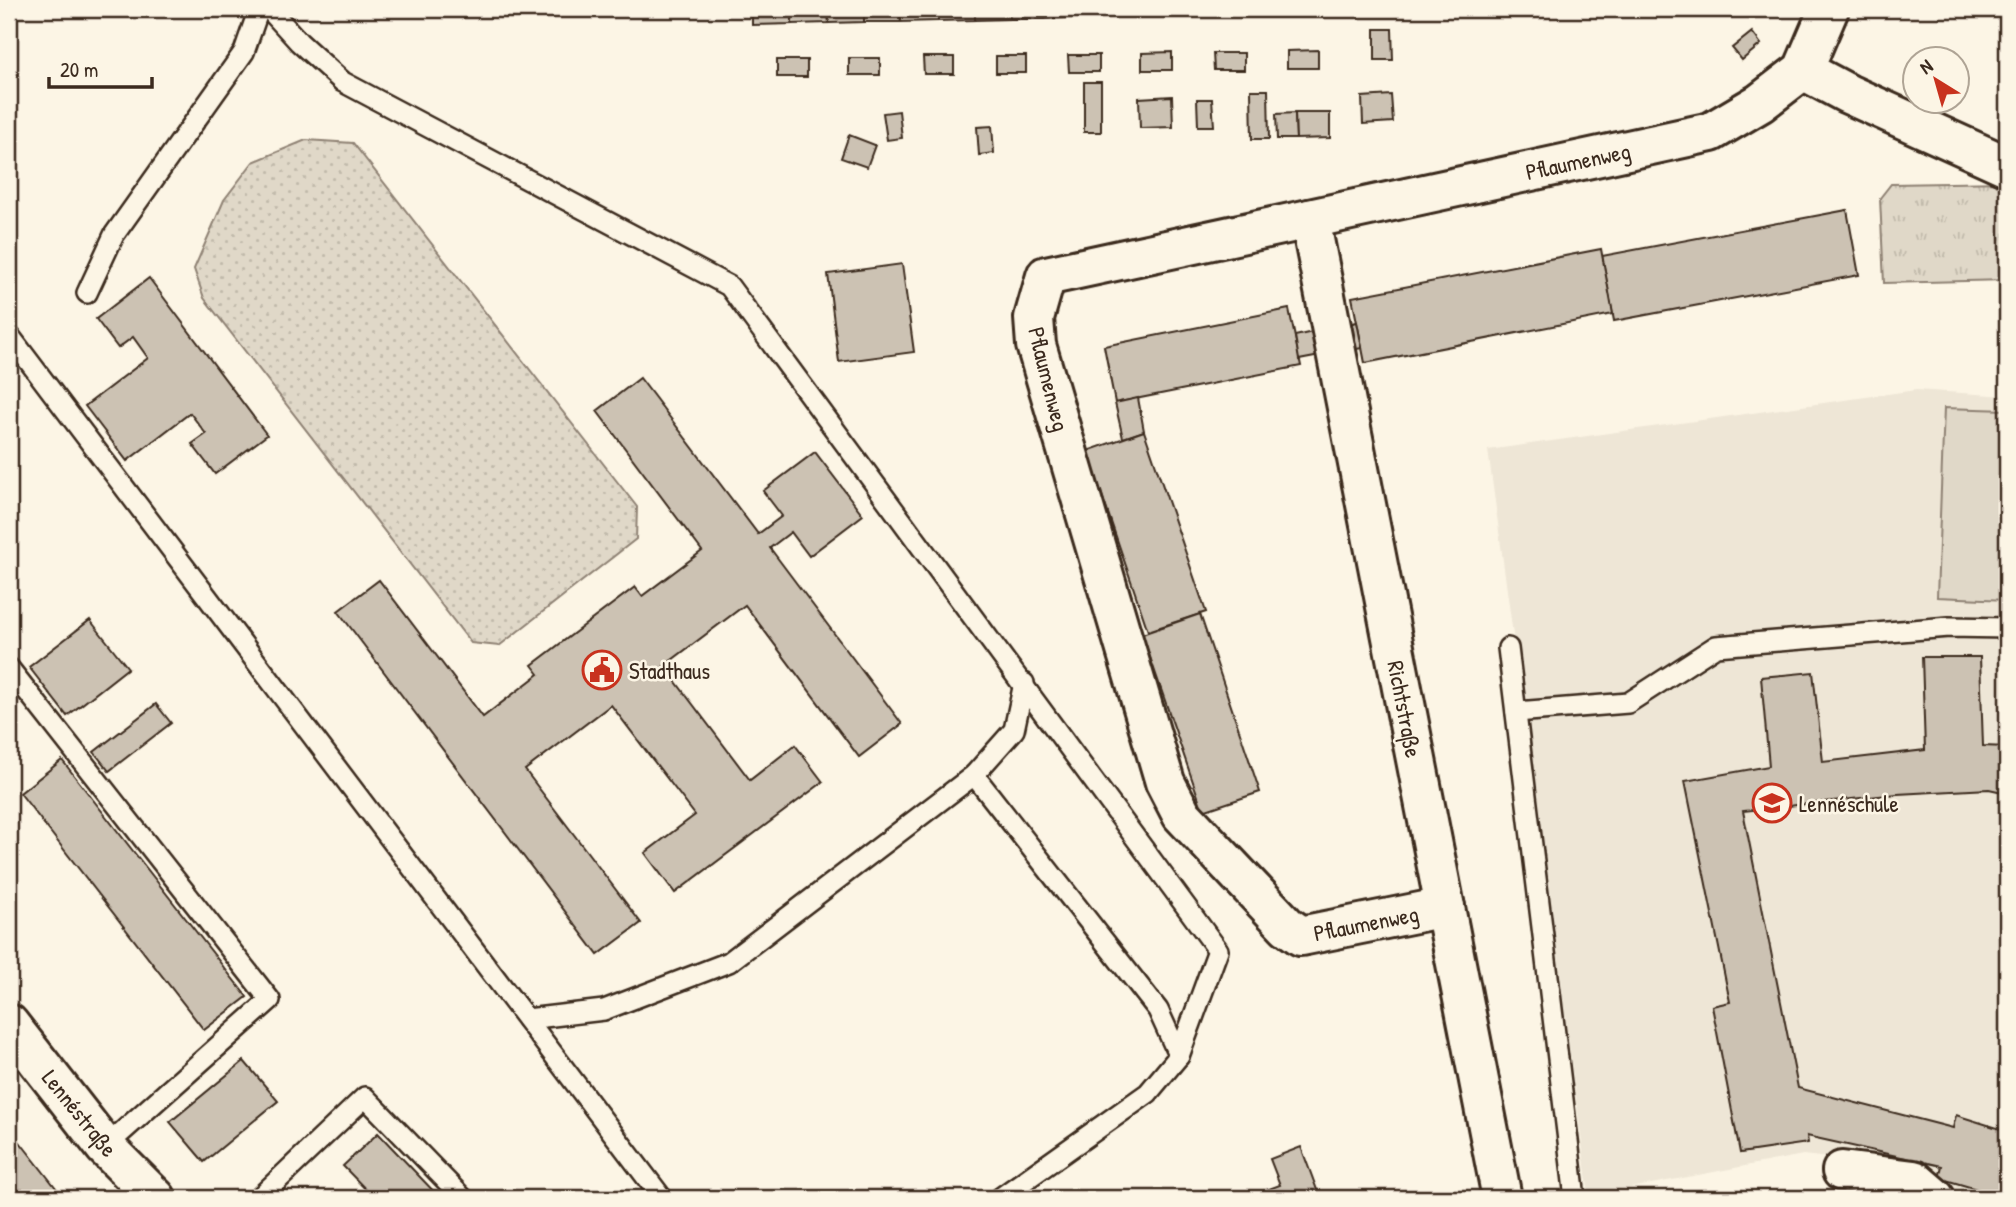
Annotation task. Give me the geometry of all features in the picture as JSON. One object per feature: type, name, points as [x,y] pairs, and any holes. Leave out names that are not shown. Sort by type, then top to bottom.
[{"type":"street","name":"Pflaumenweg","points":[[1445,907],[1301,936],[1287,926],[1182,815],[1165,782],[1036,345],[1034,318],[1046,276],[1711,132],[1760,103],[1803,70],[1829,9]]},
{"type":"street","points":[[1803,70],[1848,94],[2007,166]]},
{"type":"street","name":"Richtstraße","points":[[1310,219],[1502,1198]]},
{"type":"street","name":"Lennéstraße","points":[[9,1024],[105,1147],[156,1198]]},
{"type":"street","points":[[1842,1171],[1914,1180],[1935,1198]]},
{"type":"lane","points":[[87,293],[114,235],[244,52],[259,9]]},
{"type":"lane","points":[[270,9],[299,42],[343,82],[729,286],[1024,683],[1218,950],[1178,1056],[1148,1093],[1000,1198]]},
{"type":"lane","points":[[9,335],[662,1198]]},
{"type":"lane","points":[[1516,712],[1628,703],[1716,646],[1949,627],[2007,628]]},
{"type":"lane","points":[[1508,648],[1575,1198]]},
{"type":"lane","points":[[9,669],[270,1000],[105,1147]]},
{"type":"lane","points":[[527,1019],[604,1010],[729,962],[974,775],[1014,730],[1024,683]]},
{"type":"lane","points":[[974,775],[1158,1010],[1178,1056]]},
{"type":"lane","points":[[259,1198],[365,1097],[463,1198]]},
{"type":"shaded area","name":"Lennéschule","points":[[1916,390],[2007,396],[2007,1198],[1955,1198],[1917,1168],[1803,1155],[1589,1196],[1488,450]]},
{"type":"green space","points":[[306,140],[353,143],[637,507],[636,539],[499,646],[471,643],[204,298],[194,269],[224,200],[253,162]]},
{"type":"green space","points":[[2007,182],[2007,280],[1884,283],[1880,198],[1891,184]]},
{"type":"green space","points":[[1944,408],[2007,410],[2007,600],[1937,597]]},
{"type":"building","points":[[752,9],[792,9],[792,24],[752,25]]},
{"type":"building","points":[[792,9],[828,9],[829,23],[792,24]]},
{"type":"building","points":[[828,9],[864,9],[864,22],[829,23]]},
{"type":"building","points":[[864,9],[900,9],[901,22],[864,22]]},
{"type":"building","points":[[900,9],[938,9],[938,21],[901,22]]},
{"type":"building","points":[[938,9],[975,9],[975,20],[938,21]]},
{"type":"building","points":[[975,9],[1009,9],[1010,19],[975,20]]},
{"type":"building","points":[[1009,9],[1045,9],[1045,19],[1010,19]]},
{"type":"building","points":[[1045,9],[1085,9],[1085,17],[1045,19]]},
{"type":"building","points":[[1085,9],[1120,9],[1120,16],[1085,17]]},
{"type":"building","points":[[1120,9],[1157,9],[1157,16],[1120,16]]},
{"type":"building","points":[[1157,9],[1194,9],[1194,15],[1157,16]]},
{"type":"building","points":[[1194,9],[1229,9],[1229,14],[1194,15]]},
{"type":"building","points":[[1229,9],[1265,9],[1265,13],[1229,14]]},
{"type":"building","points":[[1265,9],[1303,9],[1303,12],[1265,13]]},
{"type":"building","points":[[1303,9],[1341,9],[1341,12],[1303,12]]},
{"type":"building","points":[[1375,29],[1392,29],[1393,60],[1375,60]]},
{"type":"building","points":[[1752,32],[1761,44],[1742,60],[1732,48]]},
{"type":"building","points":[[1318,50],[1318,68],[1287,68],[1287,51]]},
{"type":"building","points":[[1172,52],[1172,70],[1142,70],[1142,53]]},
{"type":"building","points":[[1213,53],[1244,53],[1244,70],[1214,70]]},
{"type":"building","points":[[1068,55],[1099,55],[1099,72],[1069,72]]},
{"type":"building","points":[[996,56],[1026,56],[1026,73],[996,73]]},
{"type":"building","points":[[923,57],[954,57],[954,74],[924,74]]},
{"type":"building","points":[[849,58],[880,58],[880,75],[849,75]]},
{"type":"building","points":[[777,60],[807,60],[807,77],[777,77]]},
{"type":"building","points":[[1084,82],[1101,82],[1101,132],[1084,132]]},
{"type":"building","points":[[1251,90],[1268,90],[1269,139],[1252,139]]},
{"type":"building","points":[[1391,95],[1393,122],[1363,124],[1362,97]]},
{"type":"building","points":[[1172,96],[1173,127],[1140,128],[1139,98]]},
{"type":"building","points":[[1197,99],[1212,99],[1214,126],[1198,126]]},
{"type":"building","points":[[899,111],[902,138],[887,140],[883,113]]},
{"type":"building","points":[[1295,113],[1296,139],[1277,139],[1276,114]]},
{"type":"building","points":[[1295,113],[1330,113],[1330,138],[1296,139]]},
{"type":"building","points":[[992,126],[994,153],[979,155],[977,127]]},
{"type":"building","points":[[849,135],[875,145],[867,167],[841,158]]},
{"type":"building","points":[[1847,210],[1859,275],[1614,321],[1602,256]]},
{"type":"building","points":[[1601,249],[1613,314],[1365,363],[1352,297]]},
{"type":"building","points":[[902,264],[914,352],[839,362],[828,274]]},
{"type":"building","points":[[149,278],[267,435],[215,474],[192,444],[206,434],[190,413],[127,461],[85,406],[148,358],[133,337],[118,348],[96,319]]},
{"type":"building","points":[[1289,309],[1301,366],[1115,403],[1104,346]]},
{"type":"building","points":[[1357,322],[1362,348],[1299,360],[1295,336]]},
{"type":"building","name":"Stadthaus","points":[[640,378],[758,534],[782,516],[763,491],[815,452],[863,515],[809,556],[791,532],[770,548],[902,724],[859,757],[745,605],[664,666],[750,780],[795,745],[823,782],[675,893],[645,853],[695,815],[611,705],[525,770],[641,923],[598,955],[338,611],[379,580],[483,717],[539,674],[532,665],[635,587],[642,596],[702,551],[597,411]]},
{"type":"building","points":[[1138,398],[1144,431],[1123,438],[1115,403]]},
{"type":"building","points":[[1144,431],[1206,612],[1148,631],[1087,451]]},
{"type":"building","points":[[1200,614],[1260,792],[1203,811],[1142,634]]},
{"type":"building","points":[[90,620],[128,668],[67,716],[29,667]]},
{"type":"building","points":[[1922,657],[1980,657],[1983,746],[2007,747],[2007,793],[1989,789],[1897,794],[1743,811],[1798,1088],[1953,1128],[1956,1115],[2007,1131],[2007,1198],[1939,1178],[1942,1166],[1807,1136],[1808,1143],[1740,1153],[1712,1006],[1730,1002],[1685,781],[1769,766],[1761,677],[1813,672],[1823,762],[1925,750]]},
{"type":"building","points":[[156,704],[171,723],[109,771],[94,752]]},
{"type":"building","points":[[62,760],[247,997],[204,1030],[20,793]]},
{"type":"building","points":[[244,1061],[278,1101],[204,1162],[170,1122]]},
{"type":"building","points":[[9,1128],[49,1179],[64,1198],[9,1198]]},
{"type":"building","points":[[378,1133],[440,1198],[374,1198],[343,1166]]},
{"type":"building","points":[[1301,1147],[1320,1198],[1245,1198],[1280,1185],[1270,1159]]},
{"type":"place","name":"Stadthaus","points":[[602,670]]},
{"type":"place","name":"Lennéschule","points":[[1772,803]]}]
